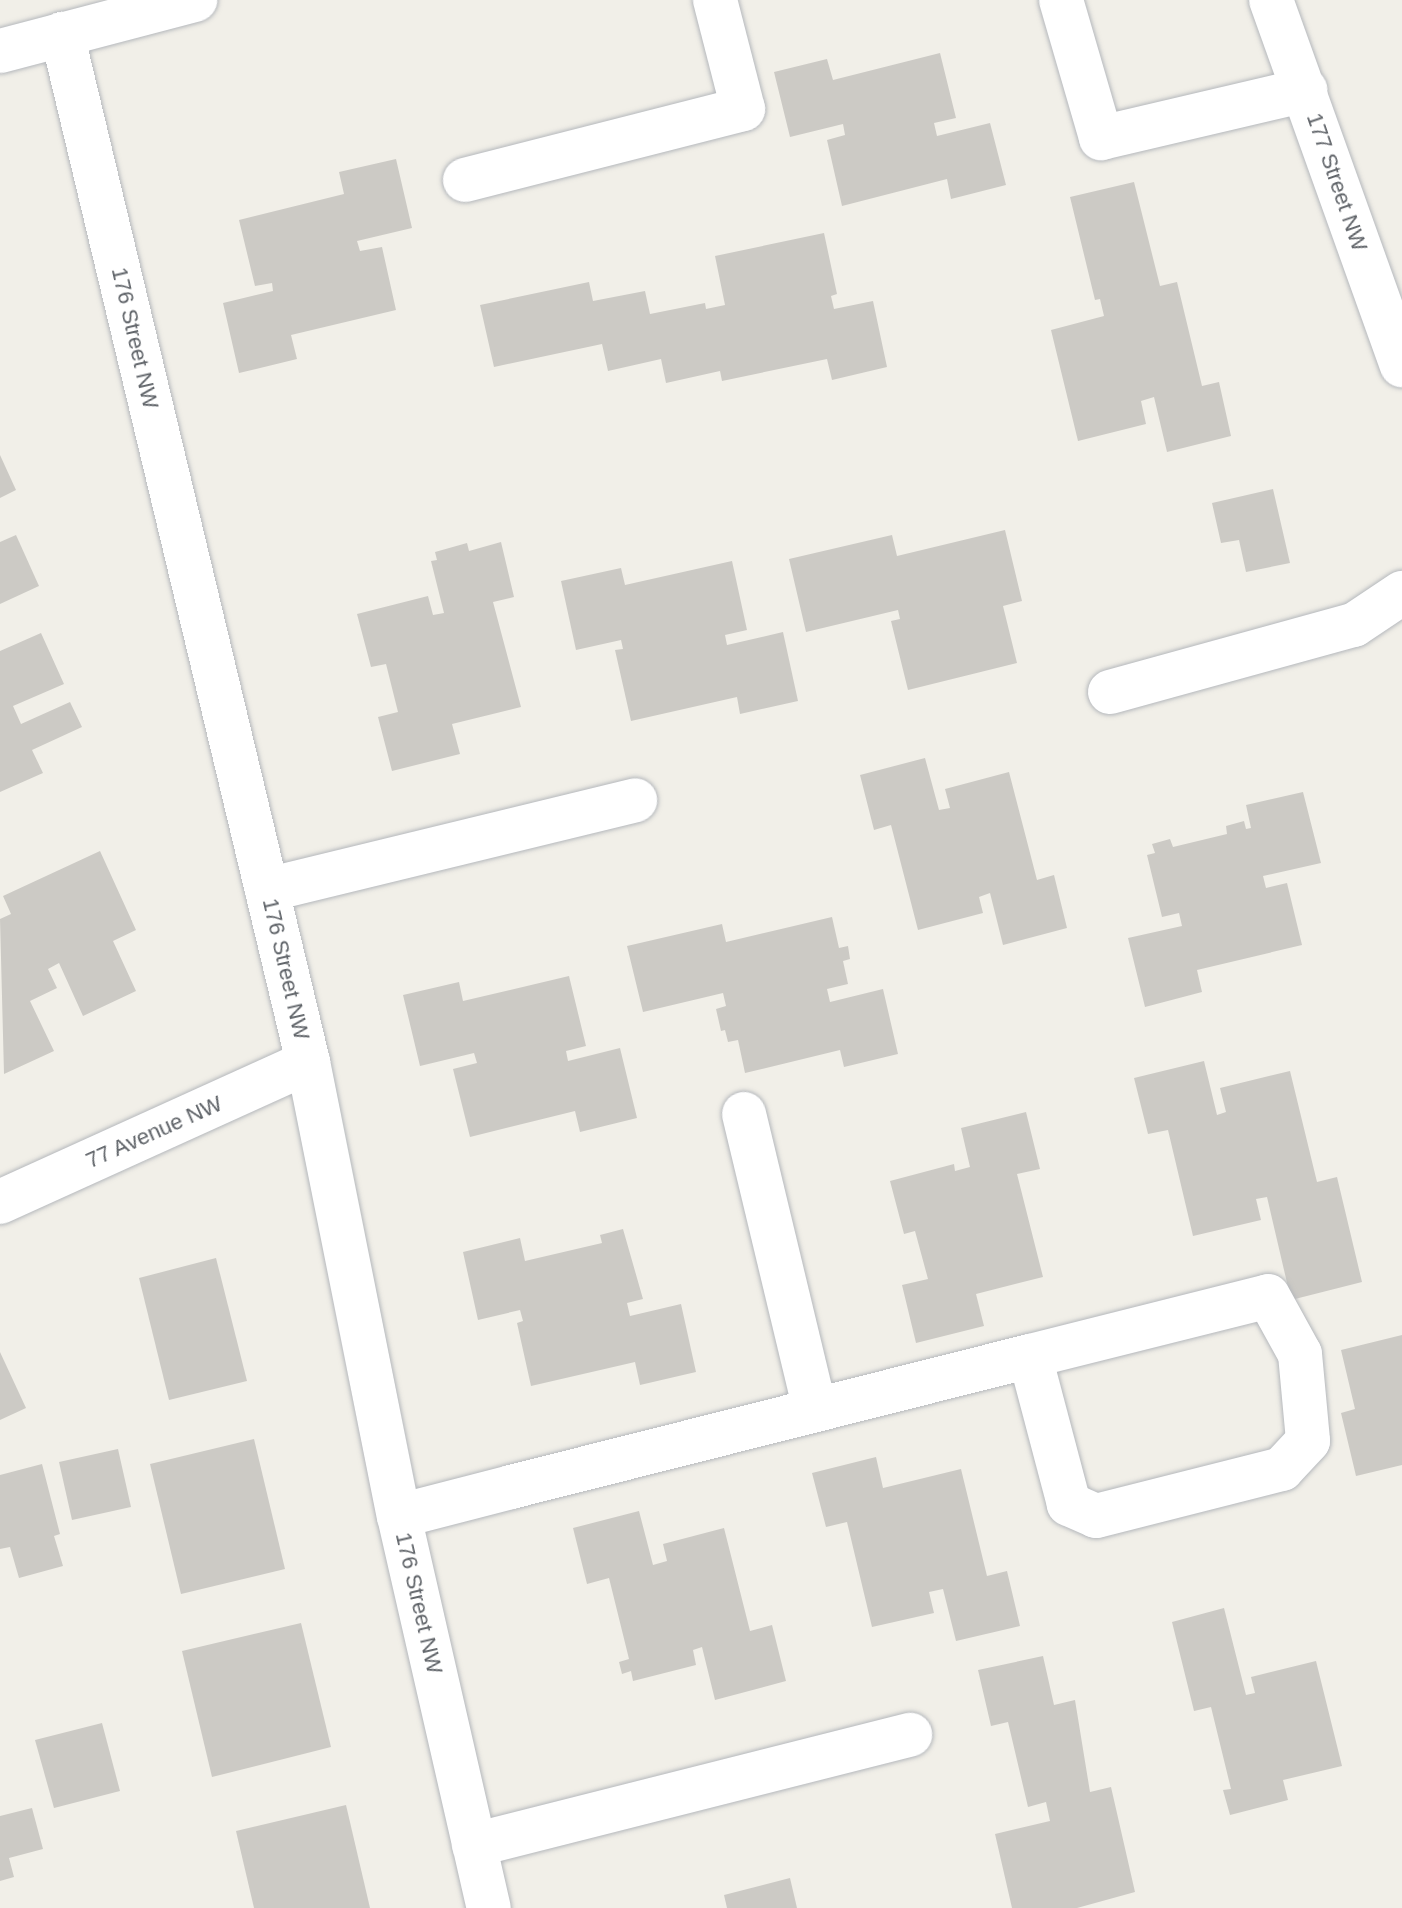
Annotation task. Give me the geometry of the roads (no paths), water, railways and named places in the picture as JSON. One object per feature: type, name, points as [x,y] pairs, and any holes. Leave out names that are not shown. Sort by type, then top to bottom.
[{"type":"street","points":[[0,51],[195,0]]},
{"type":"street","points":[[465,180],[743,109],[715,0]]},
{"type":"street","points":[[1061,0],[1101,138],[1305,90]]},
{"type":"street","name":"177 Street NW","points":[[1271,0],[1305,90],[1390,290],[1402,365]]},
{"type":"street","name":"176 Street NW","points":[[62,34],[308,1062],[399,1516],[489,1908]]},
{"type":"street","points":[[1110,692],[1354,625],[1402,593]]},
{"type":"street","points":[[267,890],[635,800]]},
{"type":"street","name":"77 Avenue NW","points":[[0,1202],[308,1062]]},
{"type":"street","points":[[744,1114],[815,1410]]},
{"type":"street","points":[[399,1516],[815,1410],[1268,1296],[1300,1354],[1308,1441],[1282,1469],[1096,1516],[1069,1504],[1030,1356]]},
{"type":"street","points":[[474,1845],[910,1735]]}]
